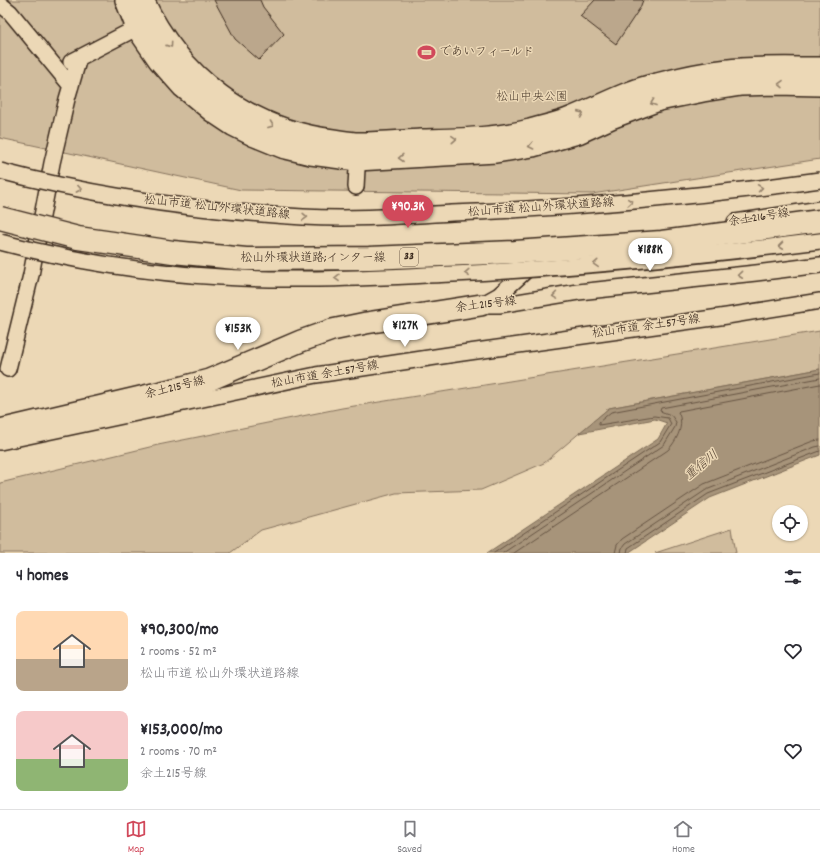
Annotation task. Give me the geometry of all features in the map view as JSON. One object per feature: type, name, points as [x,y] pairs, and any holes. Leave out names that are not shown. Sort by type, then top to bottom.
[{"type":"highway","name":"松山外環状道路;インター線","points":[[0,218],[92,240],[173,252],[246,259],[369,258],[516,252],[662,242],[820,221]]},
{"type":"street","points":[[126,0],[145,24]]},
{"type":"street","points":[[143,0],[145,24],[159,60],[183,87],[212,111],[233,125],[282,147],[311,154],[358,151],[494,136],[529,130],[572,118],[605,103],[654,84],[700,74],[739,69],[777,67],[820,68]]},
{"type":"street","points":[[0,4],[10,12],[71,86]]},
{"type":"street","points":[[57,69],[145,24]]},
{"type":"street","points":[[8,369],[31,275],[52,163],[79,58]]},
{"type":"street","points":[[358,151],[496,152],[533,146],[578,133],[611,118],[658,100],[703,90],[741,85],[820,85]]},
{"type":"street","points":[[356,187],[358,151]]},
{"type":"street","name":"松山市道 松山外環状道路線","points":[[0,171],[121,198],[174,206],[305,217],[369,217],[516,210],[657,199],[748,190],[820,180]]},
{"type":"street","name":"余土216号線","points":[[481,305],[499,295],[538,261],[549,258],[689,245],[698,240],[707,231],[722,224],[820,209]]},
{"type":"street","points":[[0,242],[68,258],[165,273],[219,277],[307,279],[367,278],[515,271],[662,260],[820,241]]},
{"type":"street","name":"余土215号線","points":[[2,434],[209,380],[301,341],[332,330],[366,323],[481,305],[499,305],[578,292],[820,265]]},
{"type":"street","name":"松山市道 余土57号線","points":[[2,434],[316,375],[727,316],[820,301]]},
{"type":"green space","name":"松山中央公園","points":[[0,0],[820,0],[820,159],[592,194],[241,190],[0,138]]},
{"type":"green space","points":[[820,331],[820,369],[609,408],[544,463],[481,490],[396,493],[261,530],[230,553],[0,553],[0,483],[158,445],[342,408]]},
{"type":"green space","points":[[732,528],[736,553],[655,553]]},
{"type":"water","name":"重信川","points":[[820,369],[820,455],[710,498],[628,553],[487,553],[658,439],[667,423],[655,419],[579,433],[609,408]]},
{"type":"building","points":[[214,0],[260,0],[263,7],[284,34],[259,60],[235,39]]},
{"type":"building","points":[[595,0],[643,0],[640,8],[616,44],[580,16]]},
{"type":"place","name":"であいフィールド","points":[[426,52]]}]
